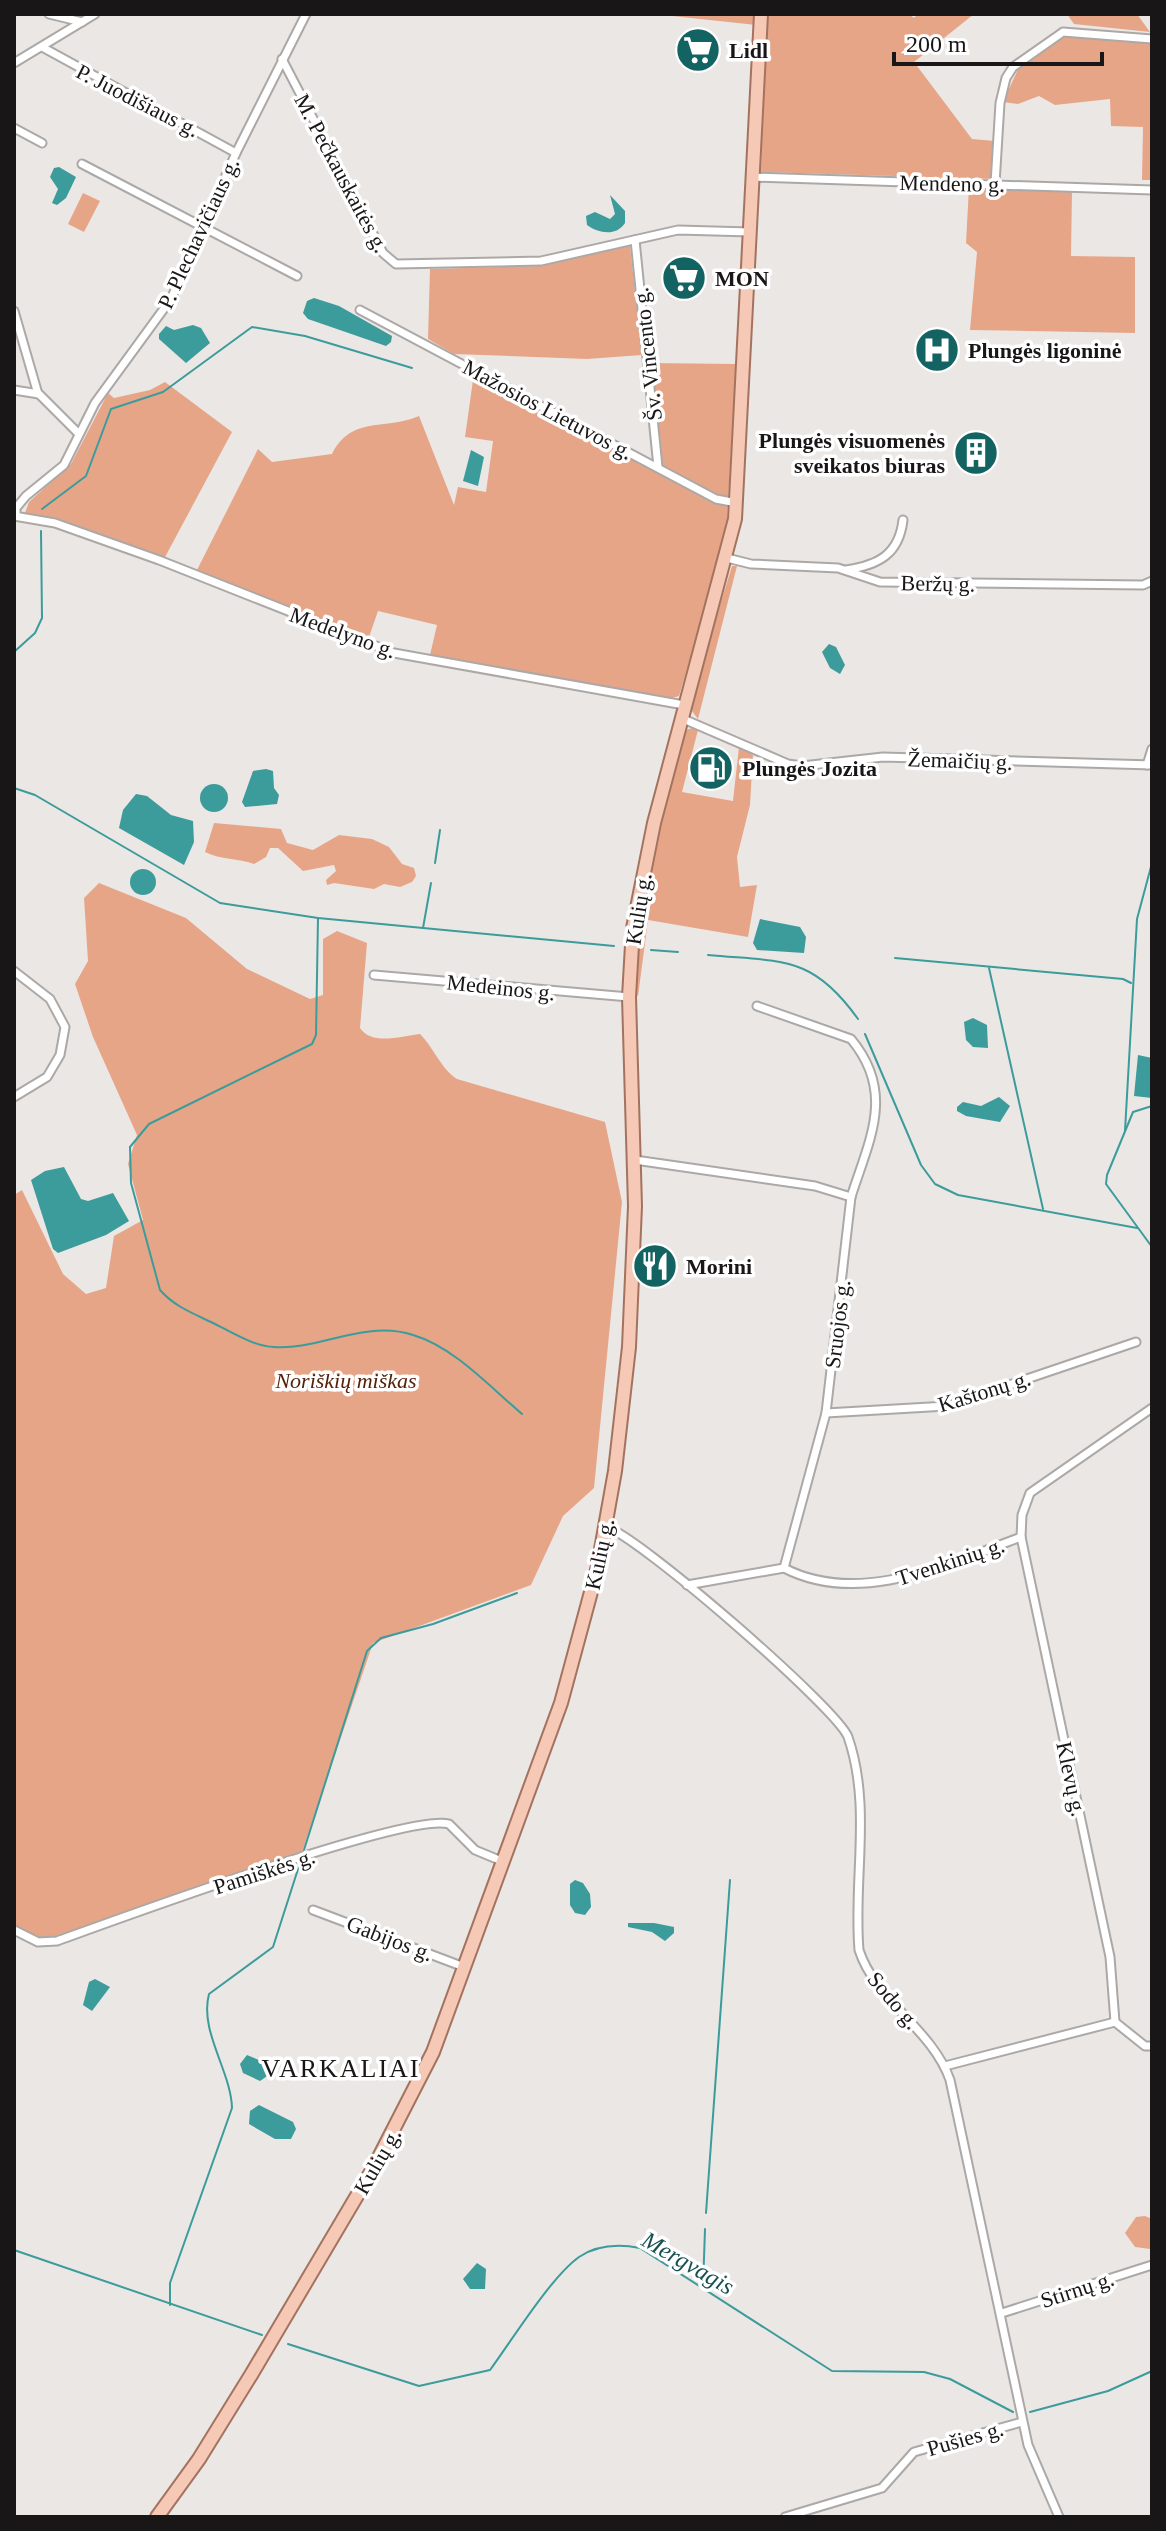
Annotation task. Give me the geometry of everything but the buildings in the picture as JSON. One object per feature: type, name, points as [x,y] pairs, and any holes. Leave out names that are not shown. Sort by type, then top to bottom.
[{"type":"main road","name":"Kulių g.","points":[[157,2517],[207,2446],[374,2167],[433,2052],[506,1862],[561,1703],[606,1527],[629,1347],[635,1160],[629,997],[633,928],[642,876],[683,711],[727,558],[737,503],[761,14]]},
{"type":"street","points":[[49,14],[82,22]]},
{"type":"street","points":[[14,63],[95,14]]},
{"type":"street","name":"P. Plechavičiaus g.","points":[[15,516],[16,508],[26,496],[64,465],[95,403],[171,299],[236,153],[306,14]]},
{"type":"street","points":[[995,184],[1000,103],[1006,78],[1013,67],[1063,32],[1152,39]]},
{"type":"street","name":"P. Juodišiaus g.","points":[[42,47],[236,153]]},
{"type":"street","name":"M. Pečkauskaitės g.","points":[[282,59],[389,261],[458,265],[541,261],[678,230],[750,232]]},
{"type":"street","points":[[14,128],[42,143]]},
{"type":"street","points":[[82,164],[205,225],[245,251],[297,276]]},
{"type":"street","name":"Mendeno g.","points":[[752,177],[1152,190]]},
{"type":"street","name":"Šv. Vincento g.","points":[[635,240],[658,467]]},
{"type":"street","name":"Mažosios Lietuvos g.","points":[[360,310],[716,499],[737,503]]},
{"type":"street","points":[[14,311],[38,394],[79,434]]},
{"type":"street","points":[[14,390],[38,394]]},
{"type":"street","name":"Medelyno g.","points":[[15,516],[55,523],[144,555],[394,653],[683,711]]},
{"type":"street","points":[[846,570],[865,567],[888,554],[900,542],[903,520]]},
{"type":"street","name":"Beržų g.","points":[[727,558],[751,564],[846,570],[866,580],[880,582],[1143,585],[1152,581]]},
{"type":"street","name":"Žemaičių g.","points":[[683,711],[788,764],[802,766],[883,757],[1150,765]]},
{"type":"street","points":[[1150,765],[1152,749]]},
{"type":"street","points":[[14,971],[50,999],[65,1027],[60,1055],[47,1077],[14,1097]]},
{"type":"street","name":"Medeinos g.","points":[[374,975],[629,997]]},
{"type":"street","name":"Sruojos g.","points":[[757,1006],[851,1039],[860,1051],[878,1093],[873,1129],[851,1197],[826,1413],[784,1568]]},
{"type":"street","points":[[635,1160],[801,1183],[851,1197]]},
{"type":"street","name":"Kaštonų g.","points":[[826,1413],[947,1406],[1136,1342]]},
{"type":"street","name":"Tvenkinių g.","points":[[784,1568],[813,1581],[887,1583],[1021,1537],[1025,1502],[1030,1493],[1152,1408]]},
{"type":"street","name":"Sodo g.","points":[[606,1527],[621,1531],[687,1585],[809,1691],[847,1734],[860,1810],[859,1950],[867,1969],[945,2066],[1002,2313],[1022,2422],[1033,2462],[1059,2517]]},
{"type":"street","name":"Klevų g.","points":[[1021,1537],[1110,1957],[1115,2022]]},
{"type":"street","points":[[687,1585],[784,1568]]},
{"type":"street","name":"Pamiškės g.","points":[[14,1930],[38,1942],[57,1941],[360,1839],[424,1822],[449,1824],[475,1850],[506,1862]]},
{"type":"street","name":"Gabijos g.","points":[[313,1910],[466,1968]]},
{"type":"street","points":[[945,2066],[1115,2022],[1145,2046],[1152,2046]]},
{"type":"street","name":"Stirnų g.","points":[[1002,2313],[1152,2265]]},
{"type":"street","name":"Pušies g.","points":[[785,2517],[882,2488],[914,2452],[1022,2422]]},
{"type":"green space","points":[[654,14],[757,14],[756,25]]},
{"type":"green space","points":[[765,14],[909,14],[914,18],[918,14],[974,14],[914,62],[972,139],[995,141],[993,179],[761,172]]},
{"type":"green space","points":[[1067,14],[1137,14],[1150,32],[1074,24]]},
{"type":"green space","points":[[1059,35],[1152,43],[1152,180],[1142,180],[1143,127],[1111,126],[1110,99],[1055,105],[1039,96],[1018,104],[1003,102],[1019,67]]},
{"type":"green space","points":[[969,187],[1072,191],[1071,256],[1135,257],[1135,333],[970,330],[977,252],[966,243]]},
{"type":"green space","points":[[83,193],[100,201],[84,232],[68,224]]},
{"type":"green space","points":[[630,246],[642,355],[587,359],[454,354],[428,339],[430,269],[540,266]]},
{"type":"green space","points":[[650,363],[736,364],[726,536],[679,696],[672,698],[430,655],[437,625],[378,611],[368,640],[196,572],[258,449],[272,462],[332,454],[340,442],[359,429],[419,416],[454,505],[458,487],[486,492],[493,441],[465,437],[474,373],[661,472]]},
{"type":"green space","points":[[165,382],[232,432],[164,559],[64,522],[25,513],[29,502],[71,464],[108,393],[114,398],[150,390]]},
{"type":"green space","points":[[732,566],[737,566],[698,719],[689,707]]},
{"type":"green space","points":[[698,730],[682,792],[733,801],[739,747],[753,753],[750,805],[737,857],[740,887],[757,885],[748,937],[648,920],[638,996],[634,993],[645,880],[683,731]]},
{"type":"green space","points":[[214,823],[281,829],[287,843],[313,850],[339,835],[372,839],[389,847],[402,864],[414,868],[416,876],[412,882],[400,887],[384,884],[374,889],[334,883],[327,885],[326,880],[336,871],[334,865],[303,871],[278,848],[270,848],[266,857],[254,864],[205,852]]},
{"type":"green space","name":"Noriškių miškas","points":[[99,883],[186,918],[247,969],[310,999],[323,995],[323,939],[337,931],[367,943],[360,1028],[365,1034],[387,1038],[420,1034],[446,1070],[457,1079],[605,1122],[622,1202],[594,1488],[563,1516],[531,1585],[373,1643],[301,1855],[43,1940],[14,1928],[14,1195],[22,1190],[63,1274],[86,1294],[106,1288],[114,1236],[143,1220],[128,1164],[137,1135],[93,1037],[75,984],[88,961],[84,898]]},
{"type":"green space","points":[[1136,2217],[1152,2219],[1150,2249],[1135,2247],[1125,2233]]},
{"type":"water","points":[[59,167],[76,177],[66,198],[57,205],[52,203],[58,189],[50,177],[54,168]]},
{"type":"water","points":[[610,195],[625,211],[625,223],[612,232],[587,225],[586,216],[595,212],[610,219],[615,214]]},
{"type":"water","points":[[314,298],[339,306],[392,336],[391,342],[386,346],[308,319],[303,313],[307,301]]},
{"type":"water","points":[[193,325],[201,328],[210,343],[186,363],[159,339],[159,334],[166,326],[174,330]]},
{"type":"water","points":[[471,450],[484,457],[478,486],[463,481]]},
{"type":"water","points":[[829,644],[836,647],[845,665],[840,674],[830,668],[822,652]]},
{"type":"water","points":[[253,771],[273,771],[274,788],[279,795],[277,804],[245,807],[242,802]]},
{"type":"water","points":[[214,784],[224,788],[228,798],[224,808],[214,812],[204,808],[200,798],[204,788]]},
{"type":"water","points":[[136,794],[147,796],[171,815],[193,821],[194,842],[184,865],[119,828],[123,810]]},
{"type":"water","points":[[143,869],[152,873],[156,882],[152,891],[143,895],[134,891],[130,882],[134,873]]},
{"type":"water","points":[[760,919],[800,927],[806,937],[804,953],[757,950],[753,943]]},
{"type":"water","points":[[973,1018],[987,1025],[988,1048],[973,1047],[966,1040],[964,1022]]},
{"type":"water","points":[[1138,1055],[1152,1058],[1152,1098],[1134,1096]]},
{"type":"water","points":[[999,1097],[1010,1106],[1000,1122],[966,1116],[957,1111],[963,1102],[981,1106]]},
{"type":"water","points":[[64,1167],[81,1199],[88,1201],[113,1193],[129,1221],[106,1235],[58,1253],[53,1249],[31,1180],[45,1171]]},
{"type":"water","points":[[575,1880],[583,1883],[590,1894],[591,1907],[585,1915],[575,1913],[570,1905],[570,1884]]},
{"type":"water","points":[[628,1923],[674,1927],[674,1933],[665,1941],[652,1932],[628,1927]]},
{"type":"water","points":[[95,1979],[110,1987],[92,2011],[83,2005],[89,1982]]},
{"type":"water","points":[[247,2055],[266,2063],[270,2074],[260,2081],[243,2073],[240,2064]]},
{"type":"water","points":[[259,2105],[293,2122],[296,2129],[291,2139],[275,2139],[249,2124],[250,2111]]},
{"type":"water","points":[[477,2263],[486,2269],[485,2289],[470,2289],[463,2279]]},
{"type":"waterway","points":[[42,509],[86,476],[111,409],[163,392],[252,327],[305,336],[412,368]]},
{"type":"waterway","points":[[14,652],[35,633],[42,618],[41,531]]},
{"type":"waterway","points":[[14,788],[35,795],[220,903],[318,918],[614,946]]},
{"type":"waterway","points":[[435,863],[440,830]]},
{"type":"waterway","points":[[1125,1131],[1137,919],[1152,863]]},
{"type":"waterway","points":[[423,928],[431,883]]},
{"type":"waterway","points":[[318,918],[316,1035],[312,1044],[149,1124],[130,1147],[131,1183],[160,1290],[190,1312],[241,1338],[266,1346],[307,1345],[377,1331],[413,1335],[457,1358],[522,1414]]},
{"type":"waterway","points":[[651,950],[678,952]]},
{"type":"waterway","points":[[708,955],[775,961],[810,972],[841,998],[858,1019]]},
{"type":"waterway","points":[[895,958],[1123,979],[1131,983]]},
{"type":"waterway","points":[[989,968],[1043,1209]]},
{"type":"waterway","points":[[865,1034],[921,1165],[935,1184],[958,1195],[1137,1228]]},
{"type":"waterway","points":[[1152,1106],[1133,1112],[1106,1184],[1152,1247]]},
{"type":"waterway","points":[[303,1853],[367,1651],[381,1638],[433,1624],[517,1593]]},
{"type":"waterway","points":[[170,2305],[170,2283],[232,2108],[227,2080],[208,2022],[209,1994],[273,1947],[299,1866]]},
{"type":"waterway","points":[[706,2213],[730,1880]]},
{"type":"waterway","points":[[703,2287],[705,2229]]},
{"type":"waterway","name":"Mergvagis","points":[[288,2344],[419,2386],[490,2370],[544,2294],[568,2266],[593,2250],[608,2246],[632,2247],[640,2248],[832,2371],[924,2372],[950,2379],[1013,2412]]},
{"type":"waterway","name":"Mergvagis","points":[[14,2250],[262,2335]]},
{"type":"waterway","name":"Mergvagis","points":[[1030,2412],[1108,2391],[1152,2371]]},
{"type":"place","name":"Lidl","points":[[698,50]]},
{"type":"place","name":"MON","points":[[684,278]]},
{"type":"place","name":"Plungės ligoninė","points":[[937,350]]},
{"type":"place","name":"Plungės visuomenės sveikatos biuras","points":[[976,453]]},
{"type":"place","name":"Plungės Jozita","points":[[711,768]]},
{"type":"place","name":"Morini","points":[[655,1266]]},
{"type":"district","name":"VARKALIAI","points":[[341,2068]]}]
